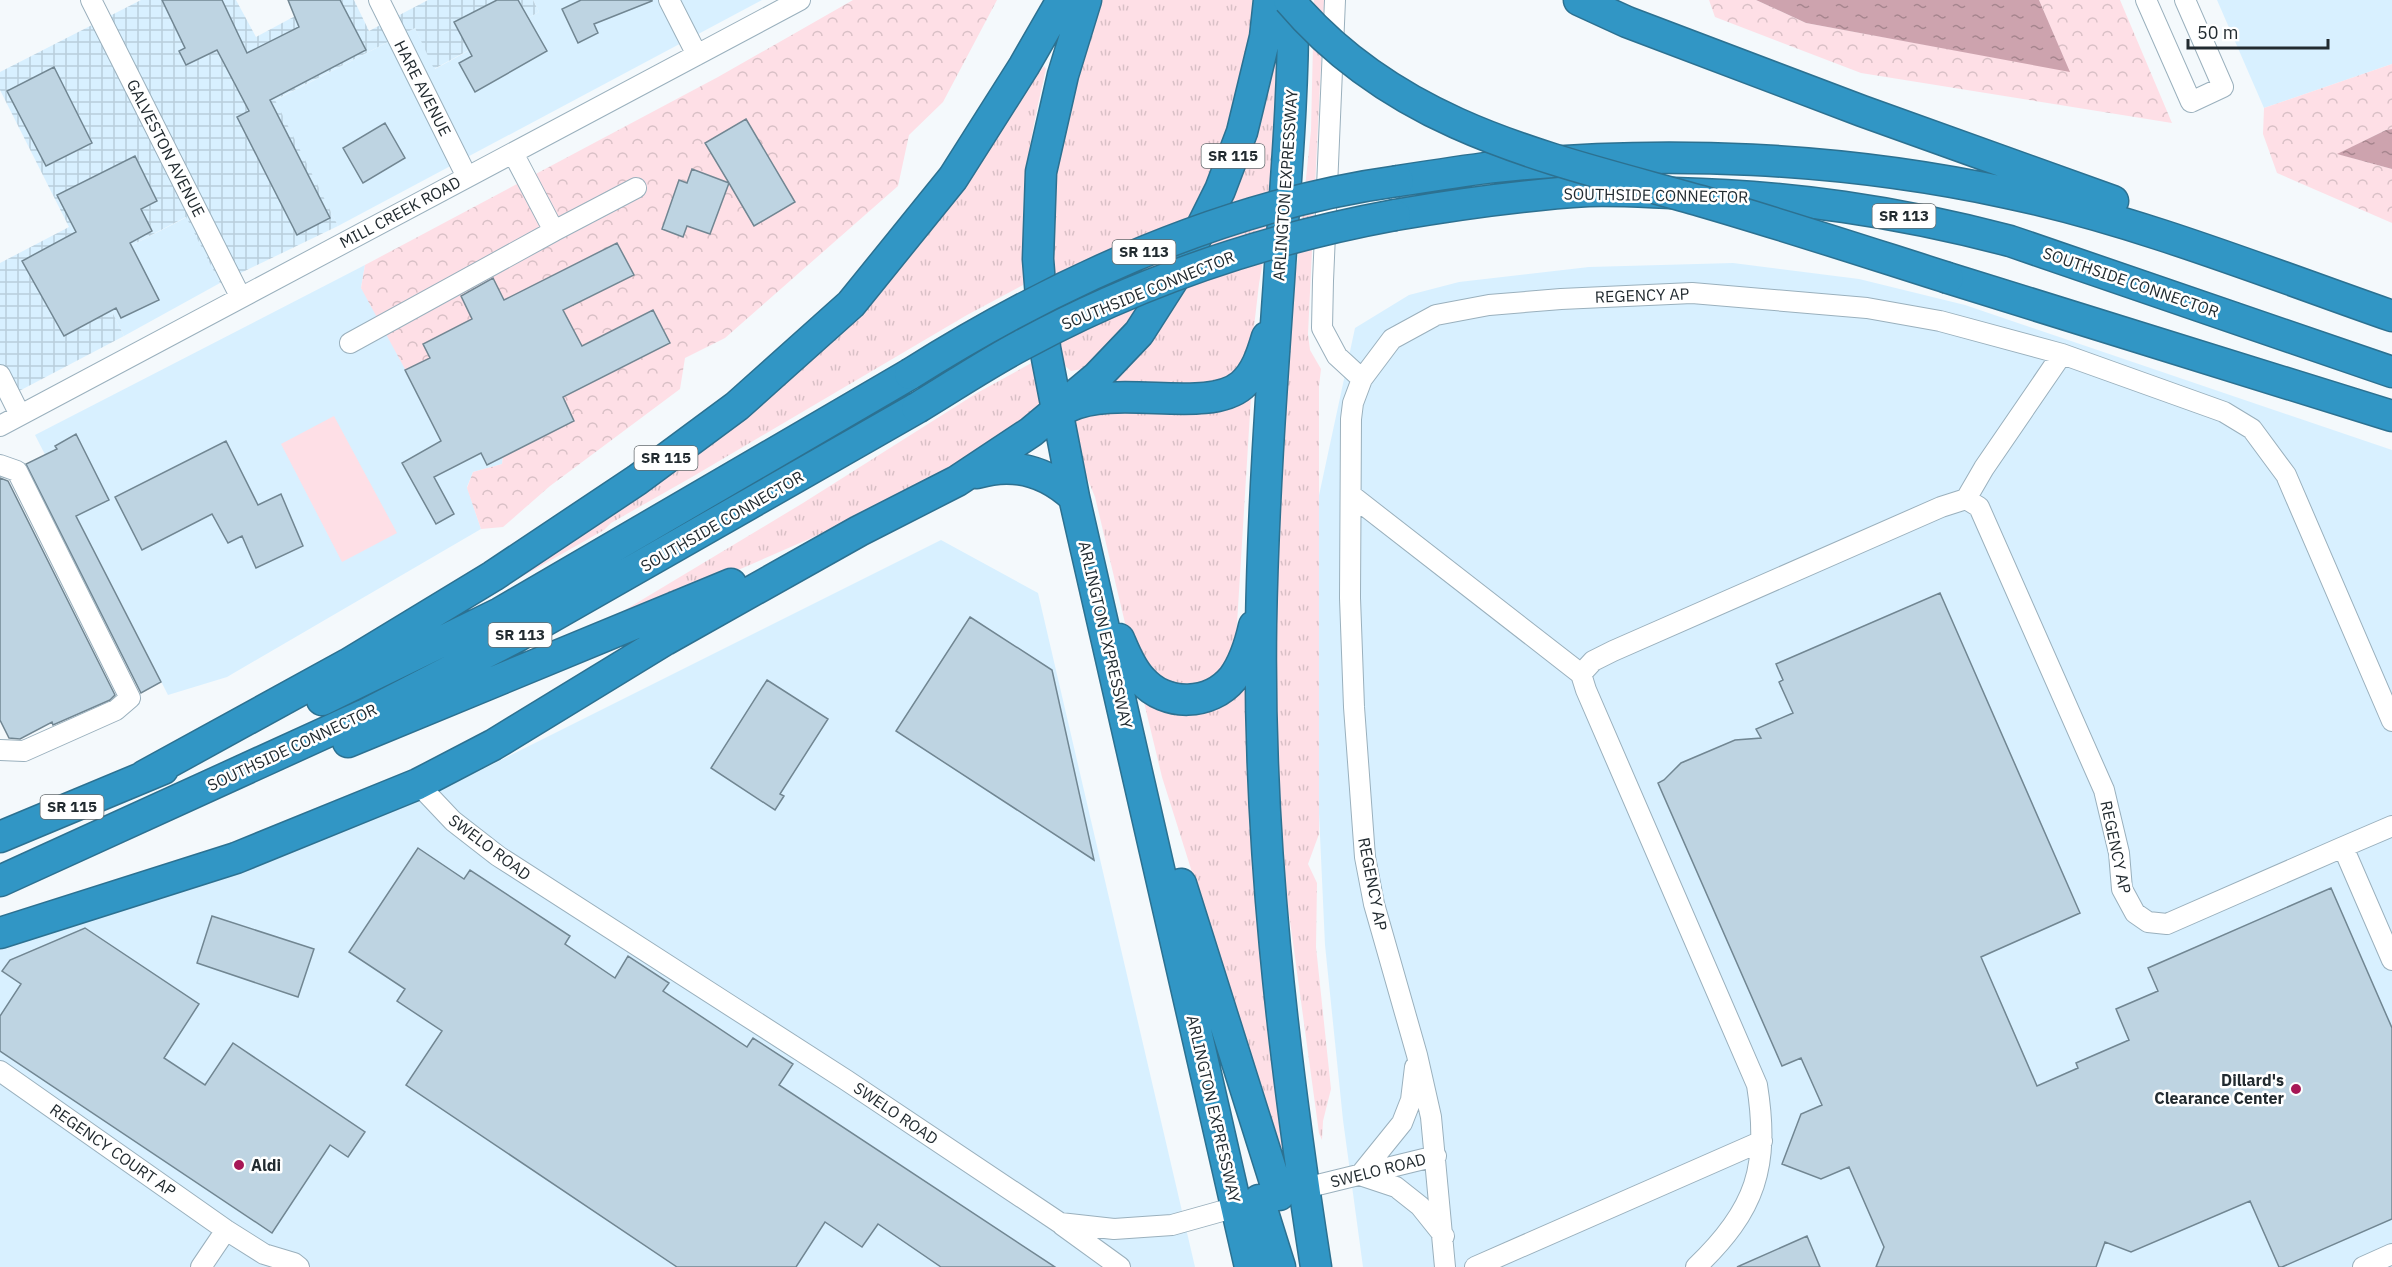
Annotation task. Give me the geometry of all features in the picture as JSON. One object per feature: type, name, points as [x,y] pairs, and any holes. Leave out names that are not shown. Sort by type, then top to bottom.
[{"type":"highway","name":"SR 115","points":[[0,837],[144,776],[338,670],[493,576],[637,480],[737,406],[851,304],[953,178],[1024,66],[1062,0]]},
{"type":"highway","name":"ARLINGTON EXPRESSWAY","points":[[1086,0],[1062,75],[1051,121],[1041,172],[1038,208],[1041,314],[1056,413],[1124,713],[1270,1198],[1316,1267]]},
{"type":"highway","name":"SR 115","points":[[0,881],[107,833],[263,776],[410,718],[859,531],[957,481],[997,456],[1056,413],[1097,377],[1139,333],[1183,264],[1220,190],[1242,132],[1265,37],[1269,0]]},
{"type":"highway","name":"ARLINGTON EXPRESSWAY","points":[[1250,1267],[1270,1198],[1281,1018],[1270,910],[1262,735],[1262,582],[1268,439],[1291,107],[1291,0]]},
{"type":"highway","points":[[1291,0],[1341,52],[1367,73],[1432,114],[1464,128],[1547,157],[1702,202],[2392,416]]},
{"type":"highway","points":[[1579,0],[1627,22],[1940,140],[2290,264],[2392,312]]},
{"type":"highway","name":"SOUTHSIDE CONNECTOR","points":[[144,776],[257,732],[500,613],[910,375],[1001,319],[1124,259],[1187,235],[1280,205],[1338,192],[1495,167],[1667,159],[1806,164],[1935,179],[2072,208],[2166,237],[2392,316]]},
{"type":"highway","name":"SOUTHSIDE CONNECTOR","points":[[107,833],[364,715],[518,636],[917,408],[1021,345],[1081,315],[1199,266],[1340,225],[1496,199],[1591,191],[1744,195],[1813,201],[1946,224],[2010,241],[2392,372]]},
{"type":"highway","points":[[1056,413],[1080,402],[1104,397],[1202,398],[1220,396],[1234,391],[1252,374],[1260,358],[1279,278]]},
{"type":"highway","points":[[957,481],[986,470],[1013,467],[1050,479],[1074,497]]},
{"type":"highway","points":[[0,933],[236,858],[418,784],[493,745],[664,640],[859,531]]},
{"type":"highway","points":[[1087,552],[1120,641],[1135,672],[1155,691],[1177,699],[1200,698],[1214,693],[1227,684],[1237,672],[1252,633],[1262,582]]},
{"type":"highway","points":[[1124,713],[1270,1198],[1280,1267]]},
{"type":"street","name":"GALVESTON AVENUE","points":[[92,0],[240,296]]},
{"type":"street","name":"HARE AVENUE","points":[[379,0],[467,177]]},
{"type":"street","points":[[669,0],[697,54]]},
{"type":"street","name":"MILL CREEK ROAD","points":[[0,426],[240,296],[800,0]]},
{"type":"street","points":[[1335,0],[1322,328],[1337,356],[1362,379]]},
{"type":"street","points":[[2146,0],[2191,102],[2223,87],[2186,0]]},
{"type":"street","points":[[513,153],[554,231]]},
{"type":"street","points":[[350,343],[636,188]]},
{"type":"street","name":"REGENCY AP","points":[[1445,1267],[1444,1236],[1431,1117],[1417,1055],[1386,950],[1365,857],[1356,738],[1350,622],[1351,419],[1353,404],[1362,379],[1392,339],[1436,315],[1518,303],[1665,293],[1770,298],[1867,308],[1940,321],[2062,354],[2224,412],[2252,429],[2286,476],[2392,721]]},
{"type":"street","points":[[1581,674],[1593,661],[1613,651],[1941,507],[1966,499],[1984,468],[2062,354]]},
{"type":"street","points":[[0,375],[20,415]]},
{"type":"street","points":[[0,465],[17,471],[130,698],[116,710],[24,751],[0,750]]},
{"type":"street","points":[[1351,495],[1581,674],[1757,1085],[1762,1128],[1761,1159],[1748,1201],[1734,1226],[1696,1267]]},
{"type":"street","name":"REGENCY AP","points":[[1966,499],[1979,507],[2104,790],[2119,853],[2122,889],[2135,913],[2148,922],[2167,924],[2392,826]]},
{"type":"street","name":"SWELO ROAD","points":[[418,784],[453,820],[498,856],[846,1080],[1060,1223],[1114,1229],[1172,1225],[1436,1156]]},
{"type":"street","points":[[2343,848],[2392,960]]},
{"type":"street","points":[[1417,1055],[1411,1100],[1402,1123],[1360,1175],[1395,1187],[1420,1206],[1444,1236]]},
{"type":"street","name":"REGENCY COURT AP","points":[[0,1071],[226,1230],[264,1254],[294,1263],[299,1267]]},
{"type":"street","points":[[1474,1267],[1762,1141]]},
{"type":"street","points":[[1060,1223],[1120,1267]]},
{"type":"street","points":[[201,1267],[226,1230]]},
{"type":"street","points":[[2363,1267],[2392,1254]]},
{"type":"shaded area","points":[[141,0],[236,0],[256,37],[325,0],[354,0],[369,31],[428,0],[533,0],[539,12],[434,69],[415,28],[275,100],[338,226],[220,283],[186,217],[90,267],[124,336],[0,401],[0,263],[69,227],[0,90],[0,72]]},
{"type":"shaded area","points":[[533,0],[762,0],[338,226],[274,101],[415,28],[435,69],[539,12]]},
{"type":"shaded area","points":[[2217,0],[2392,0],[2392,64],[2264,108]]},
{"type":"shaded area","points":[[187,217],[220,283],[124,336],[90,267]]},
{"type":"shaded area","points":[[1733,263],[1859,279],[1965,305],[2392,450],[2392,1267],[1363,1267],[1343,1120],[1325,945],[1315,726],[1318,500],[1355,328],[1409,295],[1459,282],[1589,267]]},
{"type":"shaded area","points":[[365,265],[361,288],[505,438],[502,464],[473,472],[467,487],[481,529],[227,677],[168,695],[35,435]]},
{"type":"shaded area","points":[[941,540],[1038,593],[1195,1267],[0,1267],[0,944],[360,821],[477,772]]},
{"type":"green space","points":[[853,0],[997,0],[943,102],[909,135],[898,186],[725,338],[685,358],[680,389],[550,486],[503,527],[481,529],[467,488],[473,472],[502,464],[505,439],[419,395],[361,288],[365,265],[718,77]]},
{"type":"green space","points":[[1095,0],[1261,0],[1249,77],[1201,210],[1118,337],[1088,368],[1071,371],[1063,364],[1057,352],[1049,272],[1054,168]]},
{"type":"green space","points":[[1281,0],[1276,184],[1259,284],[1252,344],[1228,387],[1105,390],[1160,315]]},
{"type":"green space","points":[[1314,0],[1324,0],[1308,334],[1310,350],[1321,369],[1319,386],[1319,834],[1308,864],[1317,883],[1316,947],[1331,1089],[1323,1121],[1322,1140],[1319,1133],[1278,833],[1272,617],[1292,279],[1297,265],[1311,130]]},
{"type":"green space","points":[[1709,0],[1756,0],[1806,23],[2069,71],[2039,0],[2120,0],[2172,123],[1861,73],[1715,17]]},
{"type":"green space","points":[[2392,64],[2392,129],[2338,154],[2392,169],[2392,223],[2277,173],[2263,134],[2264,108]]},
{"type":"green space","points":[[1044,66],[1046,69],[1025,179],[1023,285],[967,315],[507,585],[503,580],[732,420],[1022,94]]},
{"type":"green space","points":[[1035,361],[1043,410],[923,486],[848,522],[612,625],[610,619],[803,503],[977,393]]},
{"type":"green space","points":[[1251,397],[1236,640],[1231,656],[1215,677],[1202,683],[1176,685],[1152,673],[1125,623],[1095,497],[1072,441],[1068,420],[1079,411],[1219,412],[1232,409]]},
{"type":"green space","points":[[334,416],[397,533],[342,562],[281,444]]},
{"type":"green space","points":[[1247,673],[1288,1165],[1284,1164],[1162,777],[1142,694]]},
{"type":"water","points":[[1756,0],[2039,0],[2070,72],[1806,23]]},
{"type":"water","points":[[2392,129],[2392,169],[2337,154],[2386,130]]},
{"type":"building","points":[[162,0],[222,0],[247,53],[299,27],[288,0],[340,0],[366,50],[270,100],[330,218],[297,235],[237,117],[249,111],[217,50],[186,65],[179,51],[185,48]]},
{"type":"building","points":[[497,0],[518,0],[547,51],[475,92],[459,63],[472,56],[454,22]]},
{"type":"building","points":[[581,0],[652,1],[594,24],[598,33],[578,43],[562,9]]},
{"type":"building","points":[[54,67],[92,143],[46,166],[7,91]]},
{"type":"building","points":[[746,119],[795,202],[754,226],[705,143]]},
{"type":"building","points":[[385,123],[405,158],[363,183],[343,148]]},
{"type":"building","points":[[135,156],[157,201],[141,209],[152,231],[130,243],[159,300],[121,318],[116,308],[64,336],[22,261],[76,232],[57,195]]},
{"type":"building","points":[[692,169],[729,183],[710,234],[687,226],[683,237],[662,229],[679,180],[687,183]]},
{"type":"building","points":[[617,243],[634,275],[563,310],[582,346],[653,310],[670,343],[563,397],[574,421],[487,465],[481,453],[434,477],[454,514],[436,524],[402,463],[441,441],[405,370],[430,358],[423,344],[472,319],[461,296],[493,278],[504,300]]},
{"type":"building","points":[[76,434],[109,500],[76,516],[161,682],[141,693],[26,464],[57,449],[55,446]]},
{"type":"building","points":[[226,441],[258,505],[281,494],[303,546],[256,568],[242,536],[228,543],[212,514],[142,550],[115,497]]},
{"type":"building","points":[[0,478],[8,481],[115,695],[110,700],[53,725],[52,722],[20,739],[9,738],[0,720]]},
{"type":"building","points":[[1940,593],[2080,913],[1981,957],[2037,1086],[2078,1068],[2076,1063],[2129,1040],[2116,1009],[2158,991],[2148,968],[2331,888],[2392,1028],[2392,1219],[2282,1267],[2279,1267],[2250,1201],[2131,1252],[2105,1242],[2096,1267],[1876,1267],[1884,1247],[1849,1167],[1821,1179],[1782,1164],[1801,1114],[1822,1105],[1801,1058],[1782,1066],[1658,783],[1681,763],[1735,740],[1761,738],[1756,729],[1793,713],[1779,682],[1783,680],[1776,664]]},
{"type":"building","points":[[970,617],[1052,670],[1094,860],[896,731]]},
{"type":"building","points":[[767,680],[828,719],[780,794],[784,796],[775,810],[711,768]]},
{"type":"building","points":[[418,848],[464,879],[470,870],[570,936],[565,944],[615,978],[628,956],[669,983],[663,991],[747,1047],[753,1038],[793,1064],[779,1085],[1055,1267],[941,1267],[878,1224],[862,1247],[825,1222],[796,1267],[677,1267],[406,1085],[442,1031],[397,1001],[405,989],[349,952]]},
{"type":"building","points":[[212,916],[314,949],[298,997],[197,963]]},
{"type":"building","points":[[85,928],[199,1004],[164,1058],[205,1085],[233,1043],[365,1132],[348,1157],[330,1145],[272,1233],[0,1051],[0,1016],[21,984],[2,971],[10,960]]},
{"type":"building","points":[[1807,1236],[1820,1267],[1737,1267]]},
{"type":"place","name":"Dillard's Clearance Center","points":[[2296,1089]]},
{"type":"place","name":"Aldi","points":[[239,1165]]}]
